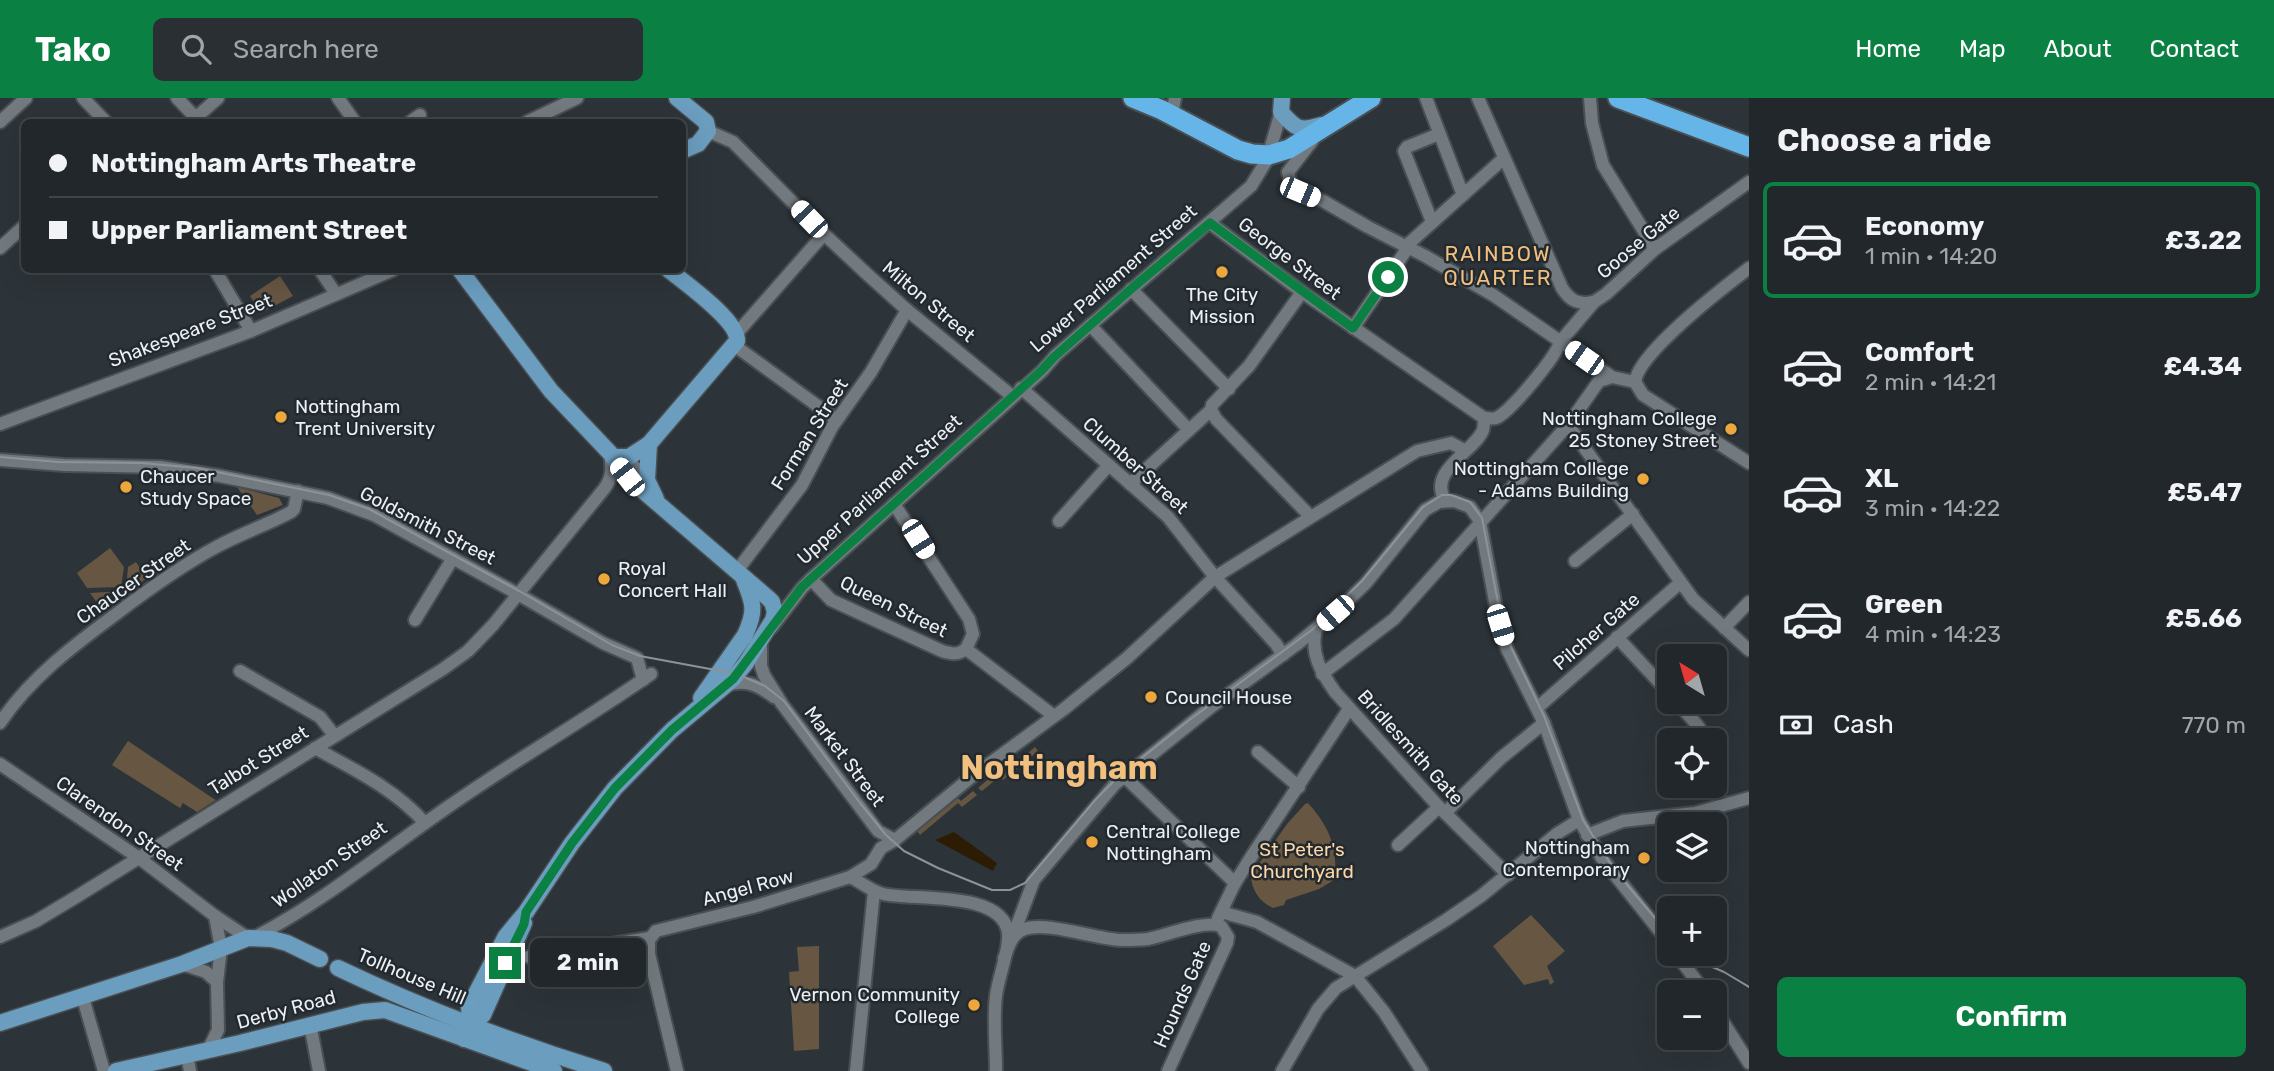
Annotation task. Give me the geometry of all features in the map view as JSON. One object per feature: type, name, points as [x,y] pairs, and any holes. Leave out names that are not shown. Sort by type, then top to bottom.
[{"type":"highway","points":[[1133,98],[1174,107],[1245,152],[1269,155],[1289,149],[1370,98]]},
{"type":"highway","points":[[1618,98],[1659,106],[1749,147]]},
{"type":"main road","points":[[677,98],[702,117],[708,131],[698,144],[686,149]]},
{"type":"main road","points":[[1281,105],[1293,126],[1304,130],[1327,123]]},
{"type":"main road","points":[[462,273],[551,391],[615,456],[627,477],[772,602],[775,612],[764,636]]},
{"type":"main road","points":[[472,273],[475,290]]},
{"type":"main road","points":[[615,456],[634,454],[649,444],[736,339],[726,318],[673,273]]},
{"type":"main road","points":[[649,444],[647,478],[661,507]]},
{"type":"main road","points":[[672,730],[702,697],[745,635],[754,609],[740,575]]},
{"type":"main road","name":"Upper Parliament Street","points":[[464,1039],[470,1023],[483,1015],[524,924],[526,912],[572,843],[615,788],[672,730],[726,685],[746,663],[764,636]]},
{"type":"main road","points":[[251,938],[287,943],[320,959]]},
{"type":"main road","name":"Wollaton Street","points":[[0,1023],[83,998],[251,938]]},
{"type":"main road","name":"Tollhouse Hill","points":[[338,968],[369,983],[548,1054],[604,1071]]},
{"type":"main road","points":[[363,1012],[372,996],[369,983]]},
{"type":"main road","name":"Derby Road","points":[[116,1071],[189,1063],[208,1051],[310,1024],[385,1010],[554,1071]]},
{"type":"street","points":[[0,122],[26,98]]},
{"type":"street","points":[[83,98],[103,119]]},
{"type":"street","points":[[177,98],[192,119]]},
{"type":"street","points":[[194,119],[218,98]]},
{"type":"street","points":[[338,98],[353,119]]},
{"type":"street","points":[[533,119],[577,98]]},
{"type":"street","points":[[1426,98],[1464,195]]},
{"type":"street","points":[[1478,98],[1562,288],[1573,302],[1594,302]]},
{"type":"street","points":[[1590,98],[1592,123],[1603,165],[1655,249]]},
{"type":"street","name":"Lower Parliament Street","points":[[1017,392],[1251,186],[1269,155],[1281,105]]},
{"type":"street","points":[[1327,123],[1289,167],[1290,180],[1300,192],[1406,246],[1493,295],[1612,377],[1634,382],[1639,391],[1651,400],[1749,463]]},
{"type":"street","name":"Milton Street","points":[[708,131],[733,142],[824,234],[907,310],[1017,392]]},
{"type":"street","points":[[1432,222],[1404,151],[1407,147],[1440,134]]},
{"type":"street","name":"Lower Parliament Street","points":[[1235,202],[1252,174],[1251,163],[1245,152]]},
{"type":"street","points":[[1406,246],[1503,159]]},
{"type":"street","name":"Goose Gate","points":[[1484,418],[1496,418],[1519,396],[1546,367],[1558,350],[1560,342],[1594,302],[1655,249],[1749,182]]},
{"type":"street","name":"George Street","points":[[1210,223],[1302,292],[1484,418]]},
{"type":"street","points":[[0,248],[21,229]]},
{"type":"street","points":[[824,234],[736,339],[837,420]]},
{"type":"street","points":[[1353,328],[1407,249],[1406,246]]},
{"type":"street","points":[[1634,382],[1640,368],[1665,340],[1749,268]]},
{"type":"street","points":[[217,273],[251,331]]},
{"type":"street","points":[[322,273],[336,293]]},
{"type":"street","name":"Shakespeare Street","points":[[0,424],[251,331],[386,273]]},
{"type":"street","points":[[1131,289],[1229,389]]},
{"type":"street","points":[[1130,484],[1211,410],[1212,405],[1249,366],[1302,292]]},
{"type":"street","name":"Forman Street","points":[[740,575],[802,485],[837,420],[871,372],[907,310]]},
{"type":"street","points":[[1090,325],[1189,430]]},
{"type":"street","points":[[1322,674],[1394,619],[1568,425],[1599,381],[1612,377]]},
{"type":"street","name":"Clumber Street","points":[[1017,392],[1109,465],[1178,527],[1215,578],[1283,655]]},
{"type":"street","name":"Upper Parliament Street","points":[[764,636],[806,583],[1017,392]]},
{"type":"street","points":[[1211,410],[1216,419],[1310,516]]},
{"type":"street","points":[[1445,500],[1440,489],[1443,480],[1464,450],[1482,432],[1484,418]]},
{"type":"street","points":[[1568,425],[1680,583],[1693,599],[1749,650]]},
{"type":"street","points":[[996,1071],[995,1003],[1008,933],[998,915],[984,907],[950,899],[886,895],[850,877],[871,864],[881,848],[895,840],[970,778],[1127,659],[1215,578],[1417,451],[1444,443],[1458,445],[1464,450]]},
{"type":"street","points":[[615,456],[647,478]]},
{"type":"street","name":"Talbot Street","points":[[0,937],[38,919],[139,858],[460,657],[493,625],[608,483],[615,456]]},
{"type":"street","name":"Goldsmith Street","points":[[0,460],[64,465],[160,467],[298,491],[352,505],[637,659],[645,677]]},
{"type":"street","points":[[1059,521],[1109,465]]},
{"type":"street","name":"Chaucer Street","points":[[0,723],[26,688],[102,624],[189,563],[237,536],[291,512],[298,491]]},
{"type":"street","points":[[1004,958],[1029,888],[1102,798],[1124,776],[1211,707],[1316,629],[1366,583],[1425,510],[1445,500],[1463,503],[1480,522],[1507,649],[1544,723],[1579,820],[1603,860],[1657,928]]},
{"type":"street","points":[[894,504],[969,619],[973,634],[966,649],[1054,716]]},
{"type":"street","points":[[1575,561],[1633,514]]},
{"type":"street","points":[[415,620],[453,558]]},
{"type":"street","points":[[772,602],[806,583]]},
{"type":"street","name":"Queen Street","points":[[806,583],[831,600],[942,652],[952,654],[966,649]]},
{"type":"street","name":"Pilcher Gate","points":[[1537,708],[1680,583]]},
{"type":"street","points":[[1724,628],[1749,601]]},
{"type":"street","name":"Bridlesmith Gate","points":[[1316,629],[1314,649],[1322,674],[1349,709],[1442,810],[1508,875]]},
{"type":"street","name":"Market Street","points":[[764,636],[761,666],[764,675],[782,704],[878,831],[881,848]]},
{"type":"street","points":[[1618,637],[1657,680]]},
{"type":"street","points":[[240,671],[320,717],[334,735]]},
{"type":"street","name":"Wollaton Street","points":[[251,938],[332,893],[425,823],[645,677]]},
{"type":"street","name":"Market Street","points":[[726,685],[754,684],[782,704]]},
{"type":"street","name":"Hounds Gate","points":[[1168,1071],[1210,985],[1227,943],[1221,923],[1235,883],[1349,709]]},
{"type":"street","points":[[1688,714],[1699,728]]},
{"type":"street","points":[[1398,845],[1544,723]]},
{"type":"street","points":[[314,748],[408,804],[425,823]]},
{"type":"street","points":[[1258,752],[1298,786]]},
{"type":"street","name":"Clarendon Street","points":[[0,764],[139,858],[215,916],[251,938]]},
{"type":"street","points":[[1124,776],[1235,883]]},
{"type":"street","points":[[1587,835],[1623,821],[1695,814],[1749,798]]},
{"type":"street","points":[[1282,1071],[1327,996],[1354,976],[1446,920],[1508,875],[1558,833],[1579,820]]},
{"type":"street","name":"Market Street","points":[[878,831],[895,840]]},
{"type":"street","name":"Angel Row","points":[[529,957],[653,935],[850,877]]},
{"type":"street","points":[[856,1071],[874,891]]},
{"type":"street","points":[[208,1051],[218,1030],[217,982],[221,948],[215,916]]},
{"type":"street","points":[[1011,941],[1017,933],[1027,928],[1046,928],[1092,937],[1134,940],[1221,923],[1257,922],[1354,976],[1384,1012],[1422,1071]]},
{"type":"street","points":[[653,935],[649,954],[677,1071]]},
{"type":"street","points":[[182,964],[206,972],[217,982]]},
{"type":"street","points":[[1685,966],[1696,980]]},
{"type":"street","points":[[83,998],[104,1071]]},
{"type":"street","points":[[310,1024],[319,1071]]},
{"type":"street","points":[[1727,1028],[1749,1063]]},
{"type":"green space","points":[[280,276],[293,296],[261,313],[250,296]]},
{"type":"green space","points":[[237,487],[279,498],[283,505],[257,515]]},
{"type":"green space","points":[[110,548],[124,567],[121,587],[87,588],[77,573]]},
{"type":"green space","points":[[136,562],[147,578],[128,592],[128,567]]},
{"type":"green space","points":[[121,591],[124,595],[103,611],[90,593]]},
{"type":"green space","points":[[128,741],[216,800],[197,812],[183,803],[180,808],[112,765]]},
{"type":"green space","points":[[1035,747],[1038,751],[1003,780],[999,777],[982,791],[978,788],[998,771],[1002,775]]},
{"type":"green space","points":[[973,791],[977,795],[962,807],[958,803],[920,835],[917,831],[957,797],[961,801]]},
{"type":"green space","name":"St Peter's Churchyard","points":[[1308,803],[1322,820],[1331,838],[1335,858],[1334,880],[1273,908],[1257,895],[1251,875],[1287,824]]},
{"type":"green space","points":[[1531,915],[1565,951],[1547,966],[1554,982],[1550,985],[1548,979],[1524,985],[1493,946]]},
{"type":"green space","points":[[819,946],[819,1049],[794,1051],[789,972],[799,971],[797,947]]},
{"type":"shaded area","points":[[954,832],[997,863],[993,871],[935,840]]},
{"type":"tram line","points":[[0,457],[197,468],[329,495],[369,509],[612,645],[640,656],[737,674],[765,686],[784,701],[886,835],[904,851],[992,890],[1010,890],[1025,883],[1118,777],[1188,721],[1313,629],[1362,581],[1423,507],[1442,495],[1451,495],[1470,502],[1482,518],[1508,641],[1544,716],[1583,820],[1613,868],[1657,920]]},
{"type":"tram line","points":[[1710,966],[1749,987]]},
{"type":"place","name":"The City Mission","points":[[1222,272]]},
{"type":"place","name":"Nottingham Trent University","points":[[281,417]]},
{"type":"place","name":"Nottingham College 25 Stoney Street","points":[[1731,429]]},
{"type":"place","name":"Nottingham College - Adams Building","points":[[1643,479]]},
{"type":"place","name":"Chaucer Study Space","points":[[126,487]]},
{"type":"place","name":"Royal Concert Hall","points":[[604,579]]},
{"type":"place","name":"Council House","points":[[1151,697]]},
{"type":"place","name":"Central College Nottingham","points":[[1092,842]]},
{"type":"place","name":"Nottingham Contemporary","points":[[1644,858]]},
{"type":"place","name":"Vernon Community College","points":[[974,1005]]},
{"type":"district","name":"RAINBOW QUARTER","points":[[1498,266]]},
{"type":"district","name":"Nottingham","points":[[1059,767]]},
{"type":"route","points":[[505,963],[524,924],[526,912],[572,843],[615,788],[672,730],[733,679],[802,587],[984,424],[1053,358],[1210,223],[1353,328],[1388,277]]}]
